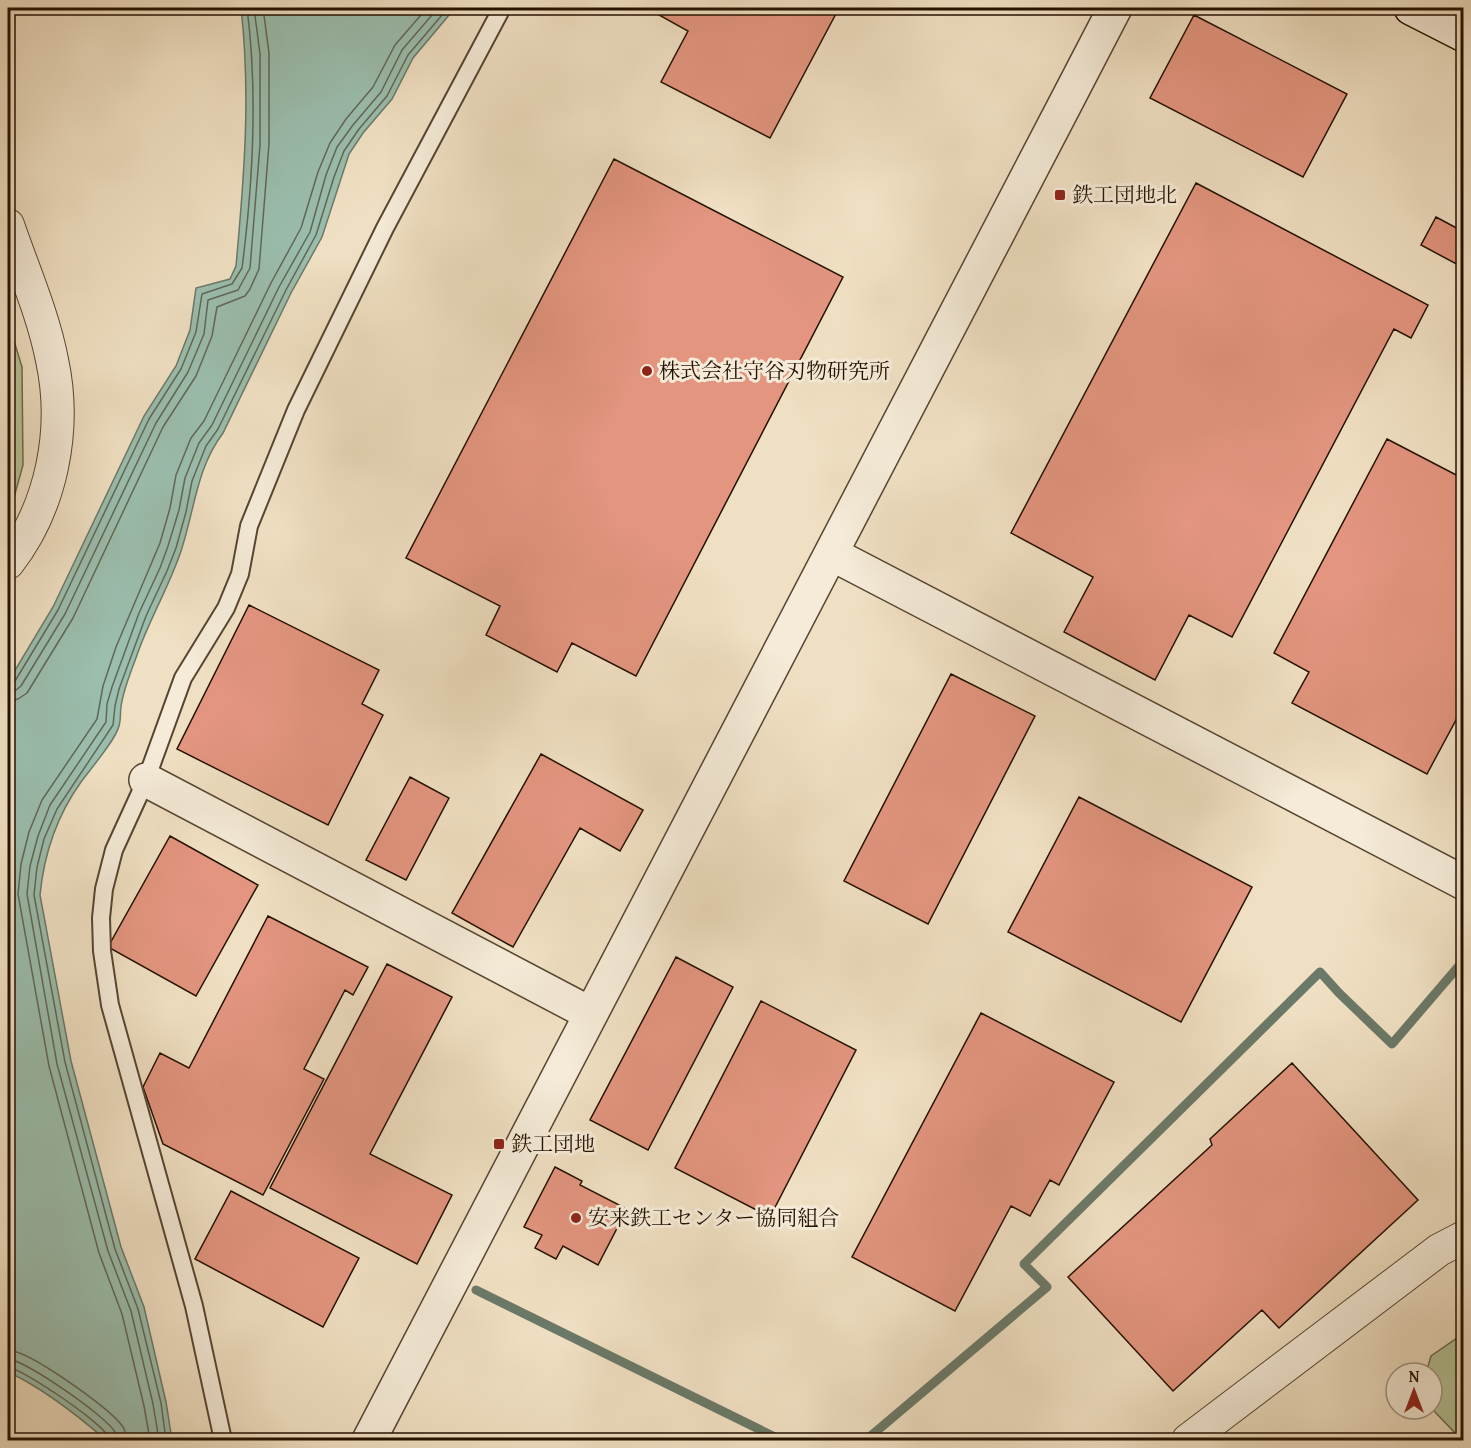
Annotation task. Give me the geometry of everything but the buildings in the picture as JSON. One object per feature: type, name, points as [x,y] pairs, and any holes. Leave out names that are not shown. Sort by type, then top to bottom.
[{"type":"street","points":[[369,1440],[589,1013],[832,554],[1115,8]]},
{"type":"street","points":[[1411,8],[1464,35]]},
{"type":"street","points":[[8,225],[52,358],[57,385],[58,417],[55,457],[46,489],[34,518],[8,563]]},
{"type":"street","points":[[832,554],[1464,883]]},
{"type":"street","points":[[146,780],[589,1013]]},
{"type":"street","points":[[1188,1440],[1439,1250],[1464,1237]]},
{"type":"lane","points":[[223,1440],[194,1306],[110,1005],[102,951],[104,889],[114,849],[146,780],[183,678],[226,608],[240,574],[249,526],[296,410],[385,228],[502,8]]},
{"type":"shaded area","points":[[8,321],[22,367],[23,465],[8,519]]},
{"type":"shaded area","points":[[1463,1334],[1463,1437],[1457,1435],[1444,1421],[1444,1361],[1430,1361],[1431,1356]]},
{"type":"water","points":[[241,8],[455,8],[413,58],[392,99],[363,133],[349,154],[322,237],[291,293],[207,461],[181,551],[127,681],[117,732],[72,795],[58,822],[48,850],[40,895],[71,1061],[121,1247],[144,1307],[166,1402],[172,1440],[106,1440],[59,1403],[8,1372],[8,682],[53,607],[144,416],[176,366],[190,330],[196,288],[230,279],[236,266],[244,169],[246,105]]},
{"type":"waterway","points":[[866,1440],[1047,1287],[1024,1264],[1320,972],[1392,1044],[1464,960]]},
{"type":"waterway","points":[[476,1290],[781,1440]]},
{"type":"place","name":"鉄工団地北","points":[[1060,195]]},
{"type":"place","name":"株式会社守谷刃物研究所","points":[[647,371]]},
{"type":"place","name":"鉄工団地","points":[[499,1144]]},
{"type":"place","name":"安来鉄工センター協同組合","points":[[576,1218]]}]
